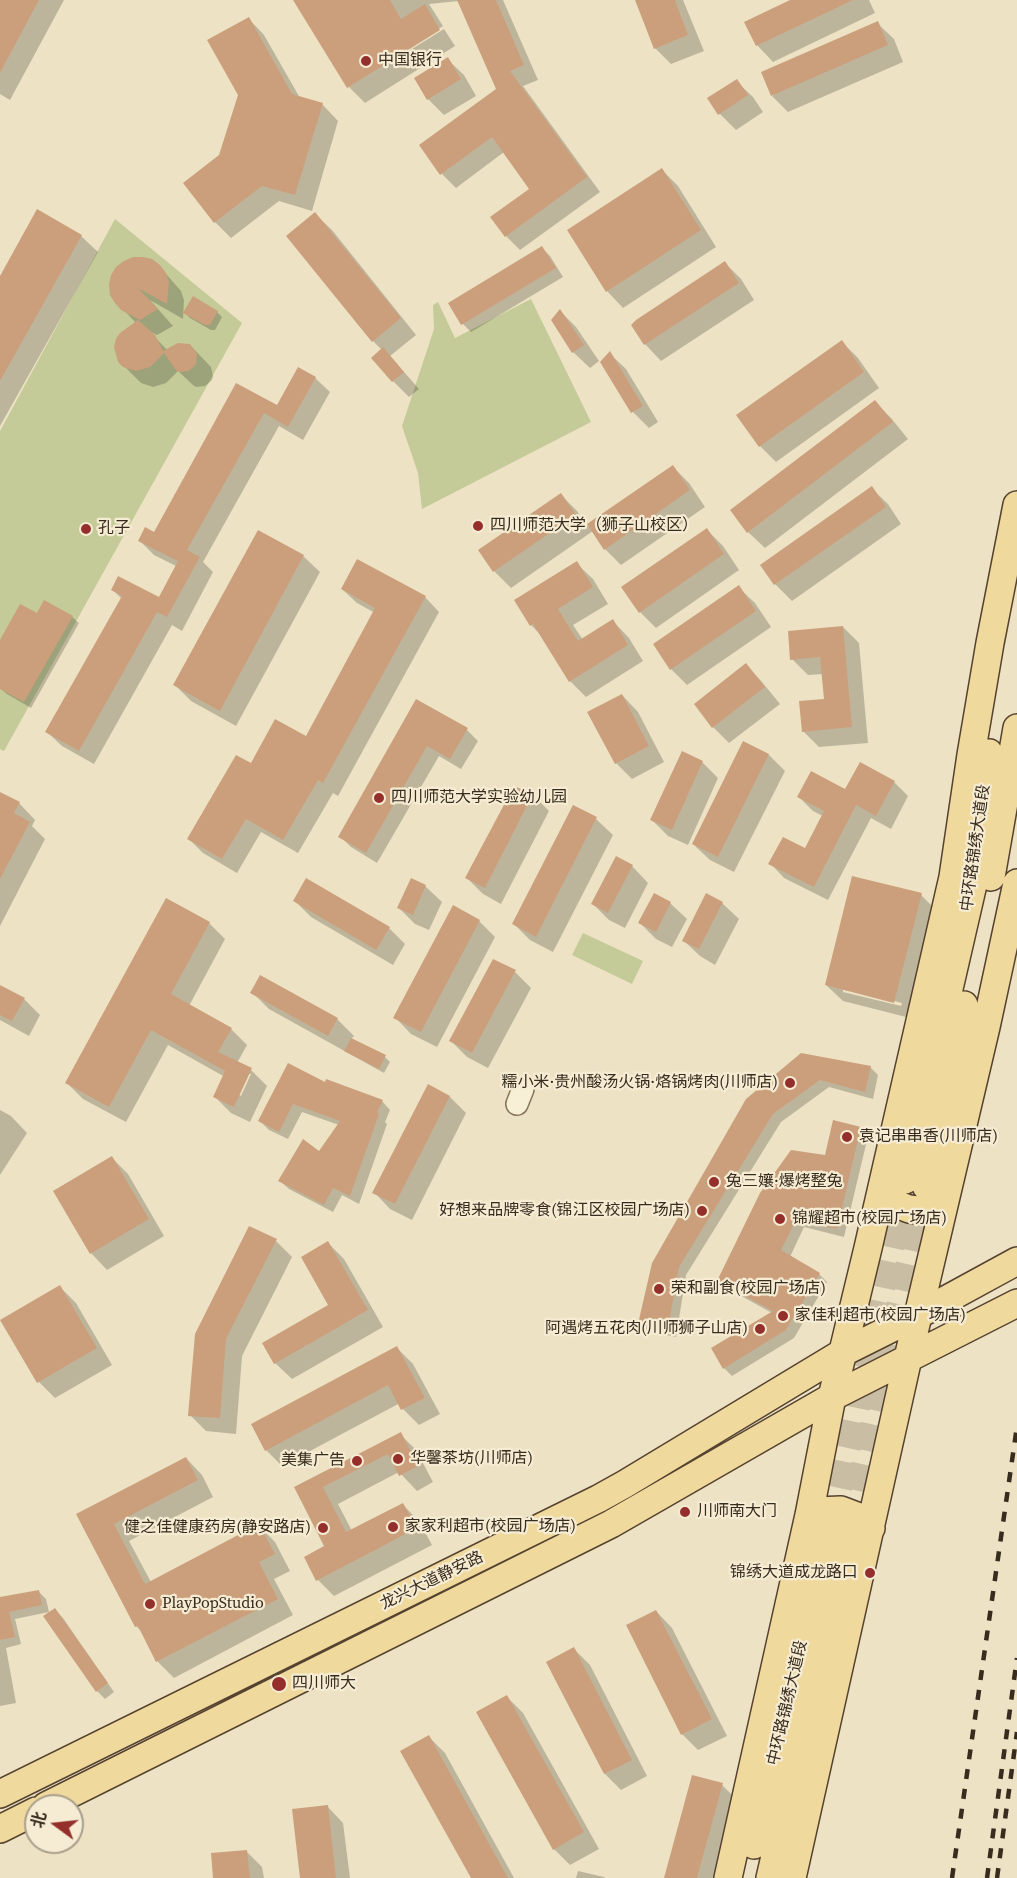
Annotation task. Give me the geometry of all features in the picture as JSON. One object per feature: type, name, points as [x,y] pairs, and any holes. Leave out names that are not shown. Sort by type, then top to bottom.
[{"type":"main road","points":[[728,1878],[840,1525],[908,1358],[918,1315],[914,1189],[953,877],[971,755],[1017,505]]},
{"type":"main road","name":"中环路锦绣大道段","points":[[914,1189],[974,880],[1017,511]]},
{"type":"main road","name":"中环路锦绣大道段","points":[[914,1189],[997,846],[1017,728]]},
{"type":"main road","points":[[792,1878],[840,1525],[831,1397],[842,1353],[986,1027],[1017,883]]},
{"type":"main road","name":"龙兴大道静安路","points":[[0,1794],[598,1499],[842,1353],[1017,1261]]},
{"type":"main road","name":"龙兴大道静安路","points":[[70,1794],[639,1509],[831,1397],[1017,1303]]},
{"type":"main road","name":"中环路锦绣大道段","points":[[746,1878],[840,1525]]},
{"type":"main road","name":"中环路锦绣大道段","points":[[770,1878],[840,1525]]},
{"type":"main road","points":[[0,1829],[24,1817]]},
{"type":"green space","points":[[115,219],[242,323],[4,751],[0,749],[0,431]]},
{"type":"green space","points":[[531,299],[591,422],[422,509],[418,473],[402,426],[434,329],[433,305],[438,302],[455,338]]},
{"type":"green space","points":[[583,933],[643,961],[632,984],[572,955]]},
{"type":"building","points":[[0,0],[39,0],[0,73]]},
{"type":"building","points":[[293,0],[390,0],[401,19],[425,4],[440,30],[347,88]]},
{"type":"building","points":[[457,0],[496,0],[524,65],[510,71],[587,177],[505,237],[490,217],[529,189],[492,137],[440,175],[419,145],[496,89]]},
{"type":"building","points":[[635,0],[675,0],[688,35],[654,49]]},
{"type":"building","points":[[790,0],[853,0],[756,46],[744,22]]},
{"type":"building","points":[[249,17],[292,94],[323,103],[295,195],[262,186],[214,223],[183,183],[219,155],[238,95],[207,40]]},
{"type":"building","points":[[878,21],[888,45],[771,96],[761,72]]},
{"type":"building","points":[[448,57],[461,79],[427,100],[414,78]]},
{"type":"building","points":[[737,79],[748,95],[718,115],[707,98]]},
{"type":"building","points":[[662,168],[701,230],[606,292],[567,230]]},
{"type":"building","points":[[37,209],[82,235],[0,381],[0,276]]},
{"type":"building","points":[[315,212],[401,318],[372,342],[286,236]]},
{"type":"building","points":[[542,246],[556,268],[461,325],[448,303]]},
{"type":"building","points":[[133,257],[152,259],[166,273],[169,282],[167,304],[138,288],[158,309],[140,320],[121,310],[110,295],[111,275],[116,267]]},
{"type":"building","points":[[725,261],[739,283],[644,345],[631,325]]},
{"type":"building","points":[[193,296],[218,311],[210,325],[205,325],[183,313]]},
{"type":"building","points":[[560,309],[584,345],[572,353],[551,320]]},
{"type":"building","points":[[138,320],[155,335],[164,353],[150,367],[136,371],[123,367],[118,362],[114,347],[120,333]]},
{"type":"building","points":[[842,340],[864,372],[759,447],[736,415]]},
{"type":"building","points":[[178,343],[190,344],[197,354],[196,364],[189,371],[179,372],[175,369],[163,351]]},
{"type":"building","points":[[383,347],[404,372],[392,382],[371,358]]},
{"type":"building","points":[[610,351],[643,406],[631,413],[600,362]]},
{"type":"building","points":[[298,367],[316,377],[288,427],[264,413],[187,550],[200,557],[167,617],[157,612],[79,751],[45,732],[122,596],[111,590],[118,576],[159,597],[178,561],[138,541],[145,527],[154,532],[236,383],[277,405]]},
{"type":"building","points":[[875,400],[893,422],[747,533],[730,510]]},
{"type":"building","points":[[673,465],[690,490],[604,550],[587,524]]},
{"type":"building","points":[[872,486],[886,507],[774,585],[760,565]]},
{"type":"building","points":[[561,493],[576,515],[493,572],[478,550]]},
{"type":"building","points":[[707,528],[724,554],[639,613],[621,587]]},
{"type":"building","points":[[258,530],[304,555],[220,711],[173,685]]},
{"type":"building","points":[[357,559],[426,596],[323,783],[318,780],[283,840],[246,819],[222,859],[187,839],[236,755],[251,763],[275,719],[306,736],[375,608],[341,589]]},
{"type":"building","points":[[577,561],[593,587],[558,609],[578,641],[613,619],[628,645],[569,682],[533,624],[530,626],[514,600]]},
{"type":"building","points":[[739,585],[756,611],[670,670],[653,644]]},
{"type":"building","points":[[44,600],[73,616],[24,702],[0,689],[0,640],[20,604],[37,613]]},
{"type":"building","points":[[843,626],[852,727],[802,732],[799,701],[824,699],[820,657],[790,660],[788,631]]},
{"type":"building","points":[[746,663],[765,687],[712,728],[694,704]]},
{"type":"building","points":[[622,694],[649,746],[615,764],[587,712]]},
{"type":"building","name":"四川师范大学实验幼儿园","points":[[416,699],[468,728],[450,759],[427,746],[366,853],[338,837]]},
{"type":"building","points":[[743,741],[769,754],[718,857],[692,844]]},
{"type":"building","points":[[682,751],[703,761],[672,830],[650,820]]},
{"type":"building","points":[[860,762],[895,781],[876,816],[856,805],[814,887],[768,864],[783,837],[805,848],[824,811],[797,797],[811,771],[845,789]]},
{"type":"building","points":[[514,786],[533,794],[485,888],[465,878]]},
{"type":"building","points":[[0,792],[20,802],[14,813],[30,822],[0,879]]},
{"type":"building","points":[[573,805],[597,817],[536,937],[512,924]]},
{"type":"building","points":[[616,856],[633,865],[608,913],[591,904]]},
{"type":"building","points":[[852,876],[922,893],[894,1003],[825,985]]},
{"type":"building","points":[[306,878],[390,927],[376,950],[293,901]]},
{"type":"building","points":[[411,878],[426,885],[413,915],[397,908]]},
{"type":"building","points":[[654,893],[671,902],[656,932],[638,923]]},
{"type":"building","points":[[706,893],[723,902],[699,949],[682,941]]},
{"type":"building","points":[[166,898],[210,922],[171,994],[232,1028],[218,1052],[252,1068],[234,1107],[213,1097],[225,1071],[151,1030],[109,1107],[65,1083]]},
{"type":"building","points":[[453,905],[480,920],[421,1032],[393,1018]]},
{"type":"building","points":[[493,959],[516,970],[472,1053],[449,1041]]},
{"type":"building","points":[[260,975],[338,1018],[328,1036],[250,993]]},
{"type":"building","points":[[0,985],[25,998],[12,1021],[0,1015]]},
{"type":"building","points":[[351,1038],[386,1055],[379,1069],[344,1051]]},
{"type":"building","points":[[801,1053],[871,1066],[865,1092],[820,1080],[773,1114],[679,1267],[668,1329],[638,1324],[652,1263],[746,1099]]},
{"type":"building","points":[[288,1063],[325,1082],[326,1079],[383,1100],[350,1196],[333,1188],[324,1205],[278,1181],[303,1139],[319,1151],[340,1121],[293,1104],[279,1132],[258,1121]]},
{"type":"building","points":[[428,1084],[450,1096],[395,1204],[372,1193]]},
{"type":"building","points":[[833,1120],[861,1127],[837,1229],[796,1220],[781,1250],[820,1273],[786,1330],[723,1369],[711,1348],[773,1311],[717,1281],[760,1193],[791,1150],[825,1155]]},
{"type":"building","points":[[112,1156],[149,1219],[90,1254],[53,1191]]},
{"type":"building","points":[[249,1226],[277,1239],[226,1339],[220,1418],[188,1416],[195,1334]]},
{"type":"building","points":[[328,1241],[368,1310],[274,1364],[262,1343],[328,1305],[301,1257]]},
{"type":"building","points":[[60,1285],[97,1348],[37,1383],[0,1320]]},
{"type":"building","points":[[397,1346],[425,1398],[401,1410],[388,1385],[265,1451],[251,1424]]},
{"type":"building","points":[[401,1432],[418,1466],[399,1476],[388,1454],[323,1487],[346,1532],[403,1503],[417,1528],[316,1581],[304,1557],[324,1546],[294,1487]]},
{"type":"building","points":[[186,1457],[198,1480],[114,1524],[145,1584],[259,1524],[275,1554],[259,1562],[278,1599],[156,1662],[138,1626],[135,1627],[76,1514]]},
{"type":"building","points":[[39,1590],[42,1605],[9,1612],[15,1637],[0,1640],[0,1597]]},
{"type":"building","points":[[55,1608],[108,1683],[96,1692],[43,1616]]},
{"type":"building","points":[[656,1610],[712,1719],[681,1735],[626,1625]]},
{"type":"building","points":[[574,1647],[632,1760],[604,1774],[546,1662]]},
{"type":"building","points":[[507,1695],[584,1832],[553,1850],[476,1712]]},
{"type":"building","points":[[429,1735],[508,1878],[471,1878],[400,1751]]},
{"type":"building","points":[[692,1775],[723,1783],[697,1878],[664,1878]]},
{"type":"building","points":[[328,1805],[336,1878],[300,1878],[292,1809]]},
{"type":"building","points":[[247,1850],[250,1878],[213,1878],[211,1853]]},
{"type":"tunnel","points":[[830,1528],[904,1184]]},
{"type":"tunnel","points":[[850,1531],[926,1189]]},
{"type":"railway","points":[[952,1878],[1017,1426]]},
{"type":"railway","points":[[987,1878],[1017,1658]]},
{"type":"railway","points":[[997,1878],[1017,1732]]},
{"type":"place","name":"中国银行","points":[[366,61]]},
{"type":"place","name":"四川师范大学（狮子山校区）","points":[[478,526]]},
{"type":"place","name":"孔子","points":[[86,529]]},
{"type":"place","name":"四川师范大学实验幼儿园","points":[[379,798]]},
{"type":"place","name":"糯小米·贵州酸汤火锅·烙锅烤肉(川师店)","points":[[790,1083]]},
{"type":"place","name":"袁记串串香(川师店)","points":[[847,1137]]},
{"type":"place","name":"兔三孃·爆烤整兔","points":[[714,1182]]},
{"type":"place","name":"好想来品牌零食(锦江区校园广场店)","points":[[702,1211]]},
{"type":"place","name":"锦耀超市(校园广场店)","points":[[780,1219]]},
{"type":"place","name":"荣和副食(校园广场店)","points":[[659,1289]]},
{"type":"place","name":"家佳利超市(校园广场店)","points":[[783,1316]]},
{"type":"place","name":"阿遇烤五花肉(川师狮子山店)","points":[[760,1329]]},
{"type":"place","name":"华馨茶坊(川师店)","points":[[398,1459]]},
{"type":"place","name":"美集广告","points":[[357,1461]]},
{"type":"place","name":"川师南大门","points":[[685,1512]]},
{"type":"place","name":"家家利超市(校园广场店)","points":[[393,1527]]},
{"type":"place","name":"健之佳健康药房(静安路店)","points":[[323,1528]]},
{"type":"place","name":"锦绣大道成龙路口","points":[[870,1573]]},
{"type":"place","name":"PlayPopStudio","points":[[150,1604]]},
{"type":"place","name":"四川师大","points":[[279,1684]]}]
